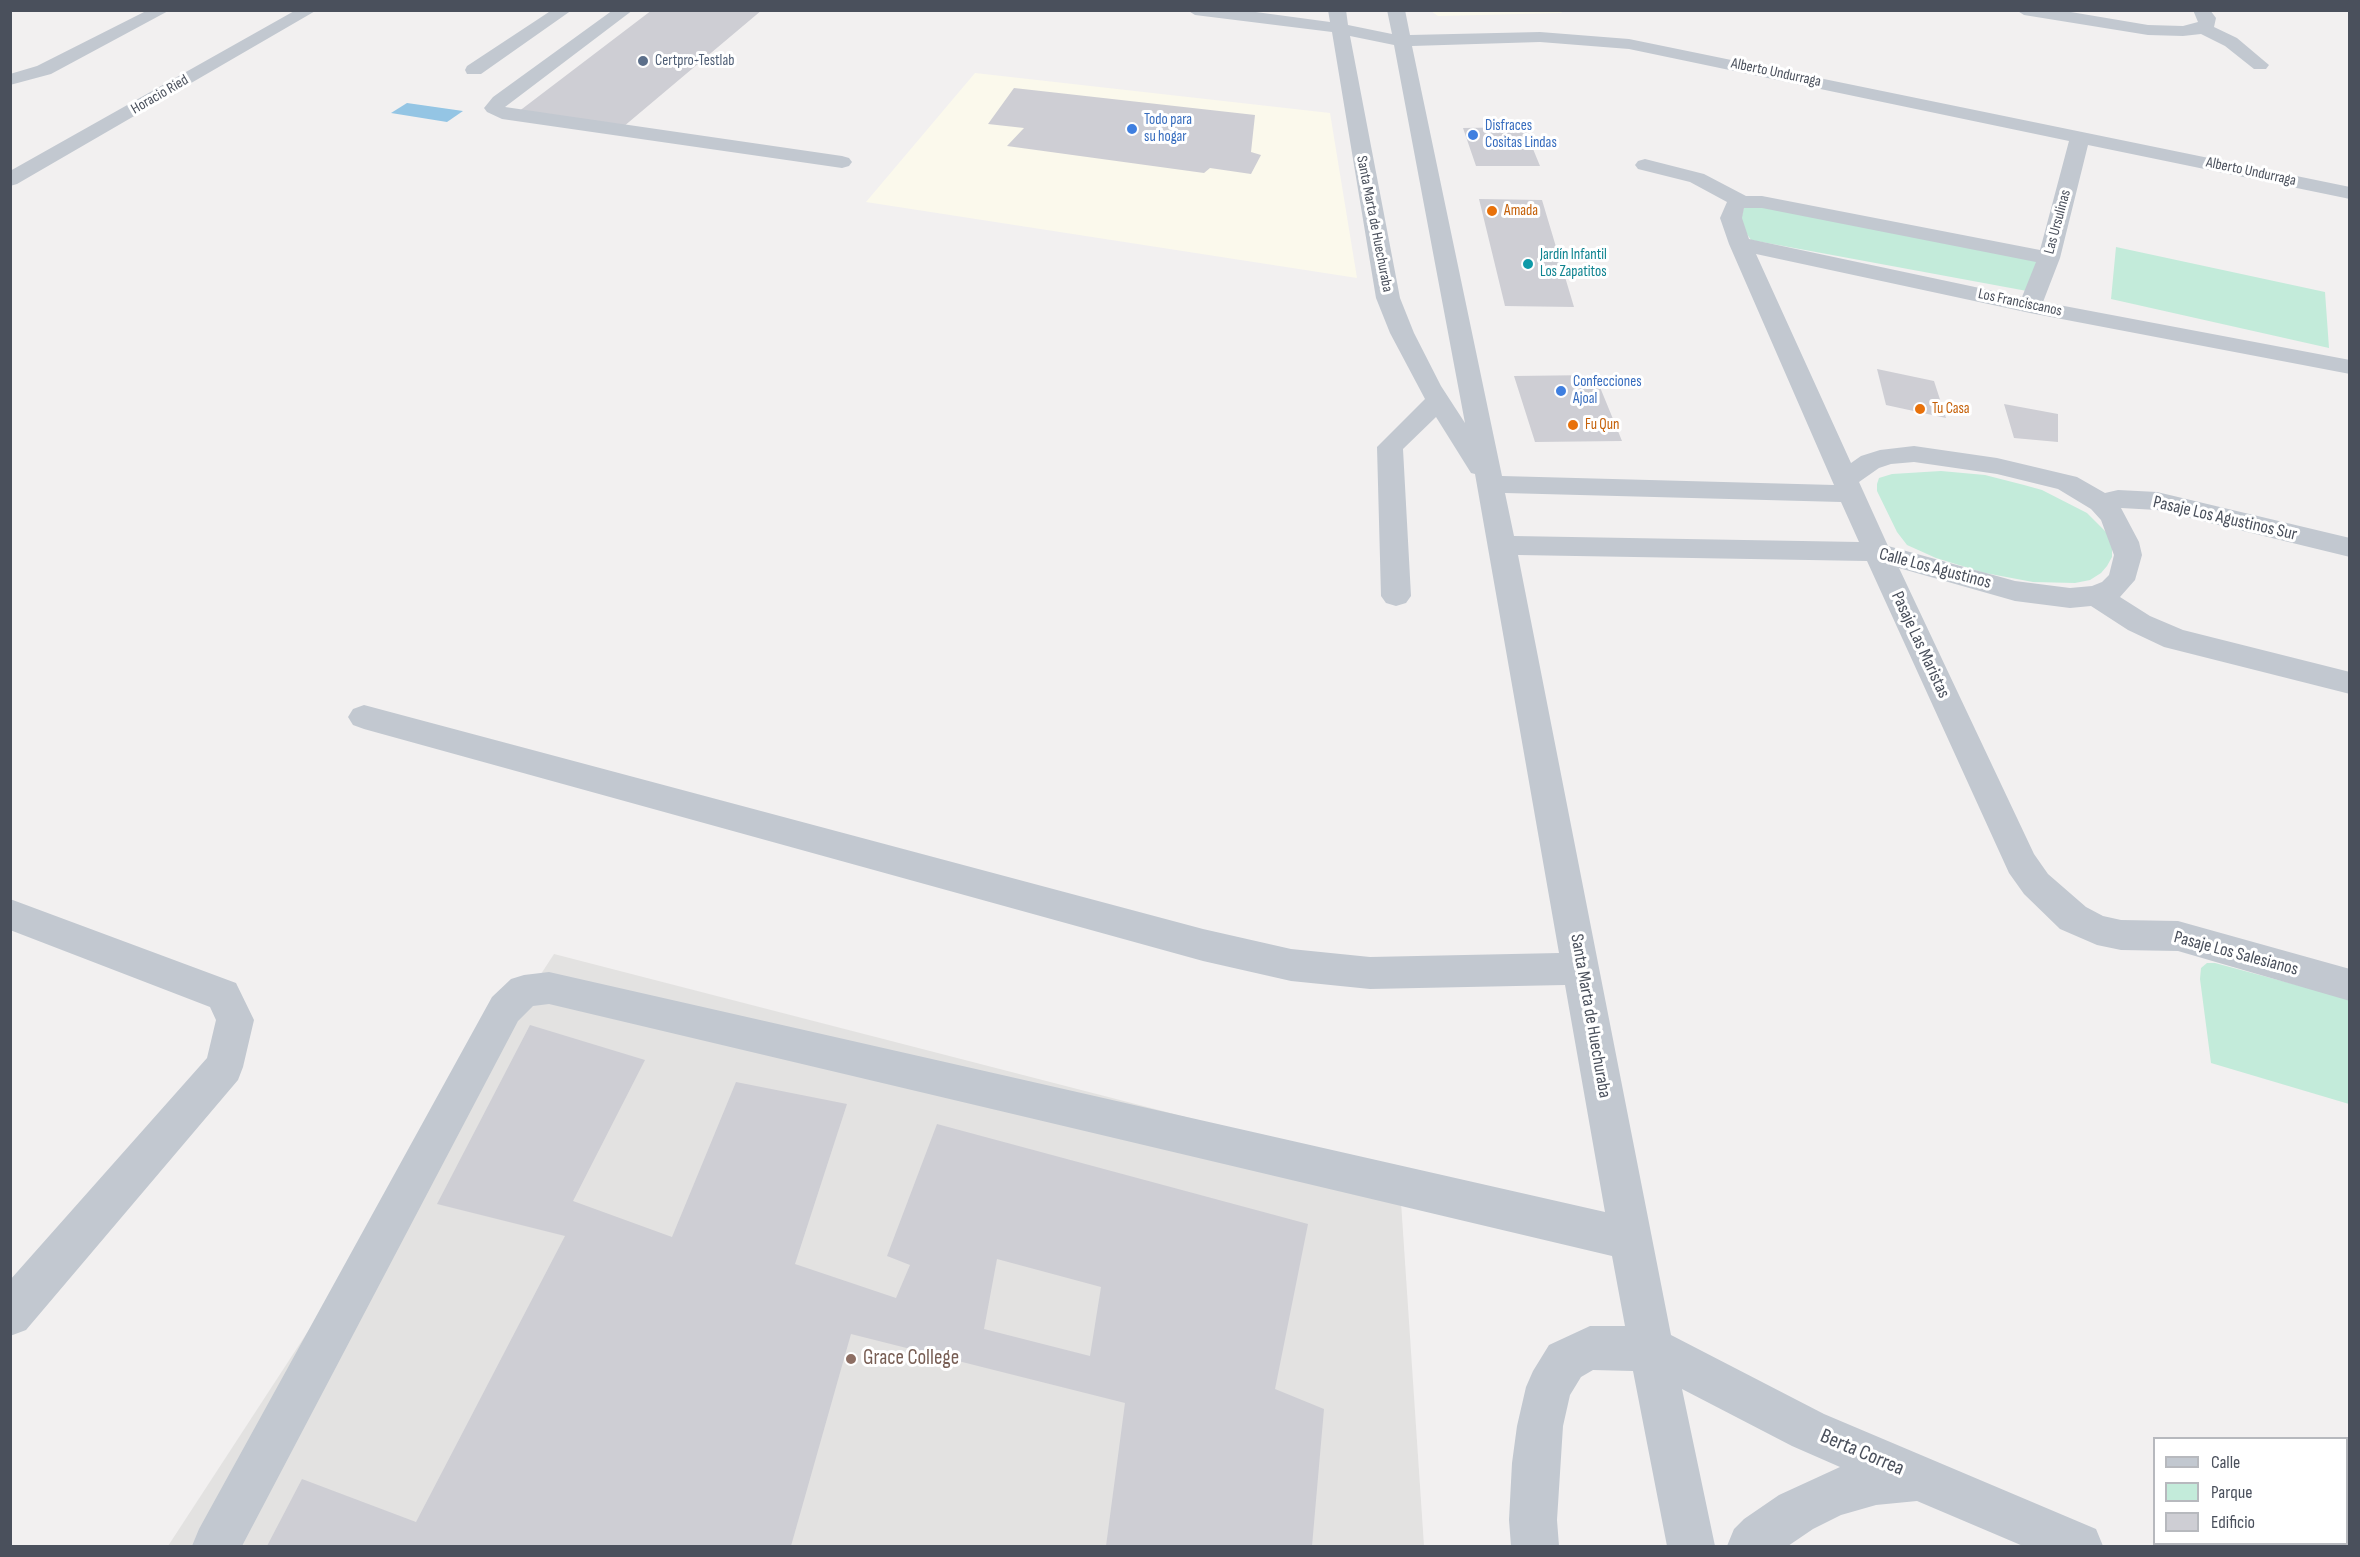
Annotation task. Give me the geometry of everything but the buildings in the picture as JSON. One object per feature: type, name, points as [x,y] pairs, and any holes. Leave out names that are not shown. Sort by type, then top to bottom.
[{"type":"street","points":[[10,80],[44,70],[162,10]]},
{"type":"street","name":"Horacio Ried","points":[[10,180],[309,10]]},
{"type":"street","points":[[474,70],[564,10]]},
{"type":"street","points":[[625,10],[500,101],[494,108],[502,113],[842,162]]},
{"type":"street","name":"Alberto Undurraga","points":[[1195,10],[1338,19],[1402,41],[1540,37],[1629,44],[2349,193]]},
{"type":"street","name":"Santa Marta de Huechuraba","points":[[1396,10],[1502,545],[1651,1349],[1691,1546]]},
{"type":"street","points":[[2024,10],[2148,30],[2183,32],[2202,19],[2260,65]]},
{"type":"street","name":"Santa Marta de Huechuraba","points":[[1338,19],[1382,273],[1402,333],[1438,400],[1490,484]]},
{"type":"street","name":"Las Ursulinas","points":[[2030,306],[2049,258],[2080,136]]},
{"type":"street","points":[[1645,165],[1697,178],[1742,202],[1762,202],[2049,258]]},
{"type":"street","points":[[1740,244],[1731,218],[1733,207],[1742,202]]},
{"type":"street","name":"Los Franciscanos","points":[[1740,244],[2030,306],[2342,366]]},
{"type":"street","name":"Pasaje Las Maristas","points":[[1740,244],[1877,552],[2021,863],[2036,884],[2073,918],[2097,930],[2121,935]]},
{"type":"street","points":[[1396,596],[1390,447],[1438,400]]},
{"type":"street","points":[[1490,484],[1848,487],[1870,462],[1889,456],[1914,454],[2034,473],[2067,483],[2101,503],[2113,516],[2125,542],[2128,555],[2126,568],[2121,580],[2112,589],[2096,596]]},
{"type":"street","name":"Pasaje Los Agustinos Sur","points":[[2101,503],[2118,499],[2157,501],[2349,548]]},
{"type":"street","name":"Calle Los Agustinos","points":[[1502,545],[1877,552],[2032,594],[2070,598],[2096,596]]},
{"type":"street","points":[[2096,596],[2139,623],[2175,639],[2349,683]]},
{"type":"street","points":[[364,717],[1203,945],[1291,965],[1370,973],[1581,969]]},
{"type":"street","points":[[10,914],[223,995],[236,1020],[224,1067],[10,1314]]},
{"type":"street","name":"Pasaje Los Salesianos","points":[[2121,935],[2178,936],[2349,985]]},
{"type":"street","points":[[216,1546],[504,1009],[524,992],[549,988],[1631,1239]]},
{"type":"street","points":[[1535,1546],[1533,1520],[1540,1426],[1549,1388],[1564,1361],[1590,1348],[1651,1349]]},
{"type":"street","name":"Berta Correa","points":[[1651,1349],[1808,1430],[2079,1546]]},
{"type":"street","points":[[1751,1546],[1761,1536],[1796,1512],[1834,1493],[1876,1481],[1919,1476]]},
{"type":"shaded area","points":[[1431,11],[1563,11],[1561,13],[1438,16]]},
{"type":"shaded area","points":[[975,73],[1330,113],[1357,278],[866,202]]},
{"type":"shaded area","name":"Grace College","points":[[554,954],[1399,1172],[1424,1546],[168,1546]]},
{"type":"green space","points":[[1775,206],[2041,256],[2027,291],[1751,240],[1740,224],[1744,207]]},
{"type":"green space","points":[[2116,247],[2325,292],[2329,348],[2111,299]]},
{"type":"green space","points":[[1941,471],[1985,475],[2042,490],[2087,513],[2108,534],[2112,545],[2112,557],[2101,573],[2090,580],[2075,583],[2033,582],[1985,573],[1936,558],[1907,545],[1897,532],[1877,491],[1879,478],[1892,474]]},
{"type":"green space","points":[[2207,963],[2215,963],[2349,999],[2349,1104],[2211,1063],[2200,979],[2201,968]]},
{"type":"water","points":[[407,103],[463,111],[447,122],[391,113]]},
{"type":"place","name":"Certpro-Testlab","points":[[643,61]]},
{"type":"place","name":"Todo para su hogar","points":[[1132,129]]},
{"type":"place","name":"Disfraces Cositas Lindas","points":[[1473,135]]},
{"type":"place","name":"Amada","points":[[1492,211]]},
{"type":"place","name":"Jardín Infantil Los Zapatitos","points":[[1528,264]]},
{"type":"place","name":"Confecciones Ajoal","points":[[1561,391]]},
{"type":"place","name":"Tu Casa","points":[[1920,409]]},
{"type":"place","name":"Fu Qun","points":[[1573,425]]},
{"type":"place","name":"Grace College","points":[[851,1359]]}]
